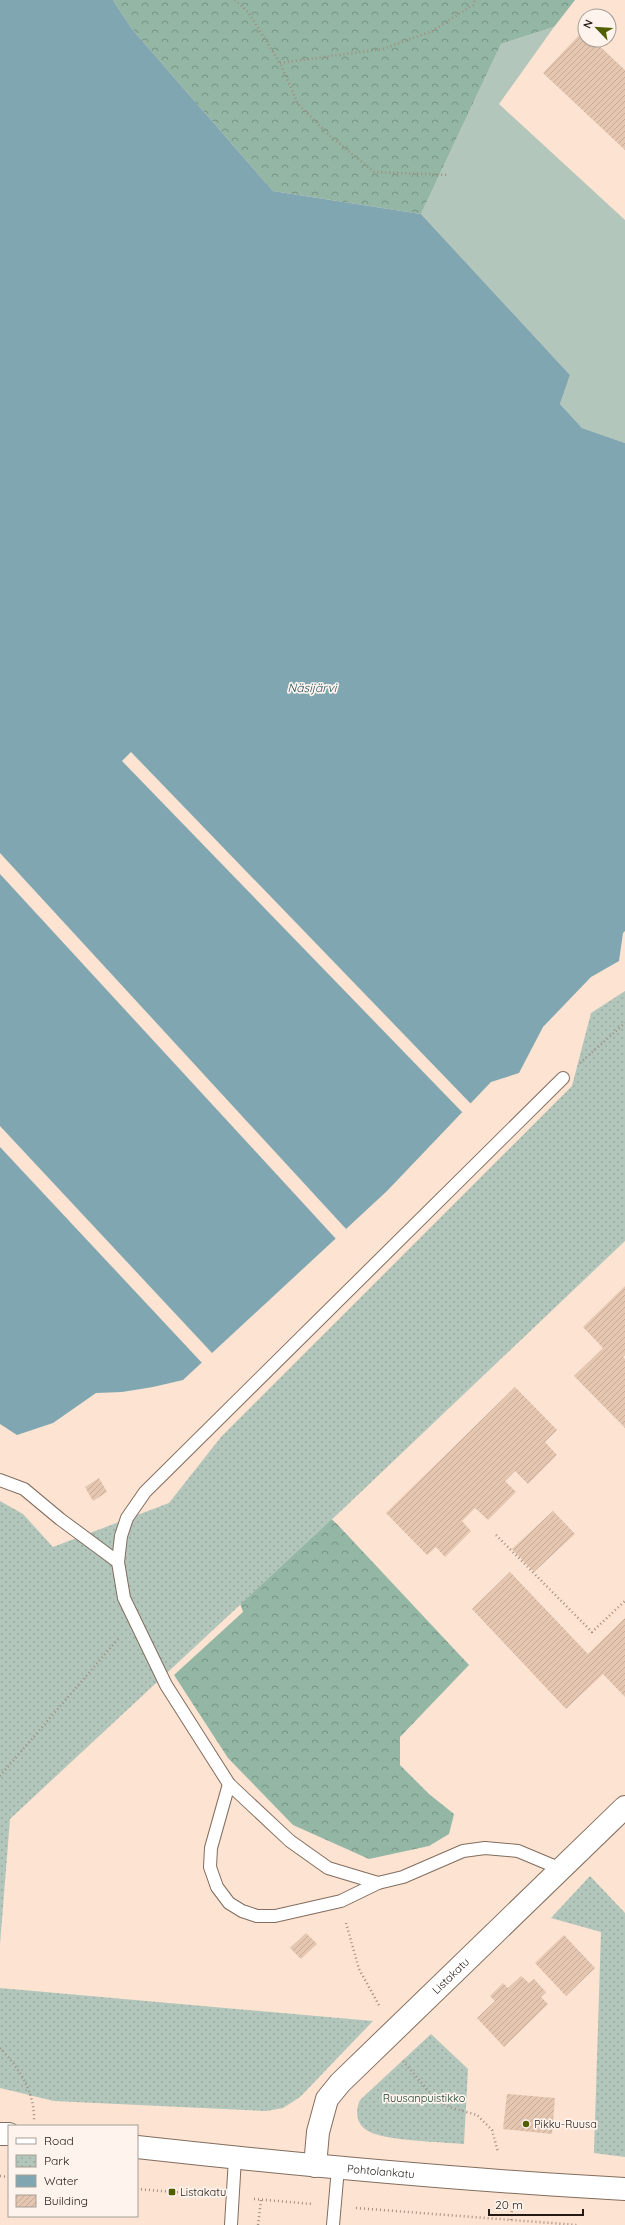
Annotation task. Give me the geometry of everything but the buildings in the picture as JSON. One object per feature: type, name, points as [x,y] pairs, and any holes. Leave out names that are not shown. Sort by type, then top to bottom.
[{"type":"main road","name":"Listakatu","points":[[315,2166],[318,2132],[327,2099],[335,2089],[625,1807]]},
{"type":"main road","name":"Pohtolankatu","points":[[138,2147],[338,2168],[513,2183],[625,2189]]},
{"type":"lane","points":[[378,1883],[328,1868],[290,1842],[229,1784],[166,1685],[134,1621],[124,1598],[118,1562],[121,1536],[127,1518],[145,1492],[563,1078]]},
{"type":"lane","points":[[0,1480],[24,1489],[60,1519],[118,1562]]},
{"type":"lane","points":[[229,1784],[211,1848],[210,1867],[217,1887],[229,1903],[242,1911],[257,1916],[275,1916],[340,1902],[378,1883],[403,1877],[463,1851],[485,1848],[518,1851],[562,1869]]},
{"type":"lane","points":[[231,2225],[235,2158]]},
{"type":"lane","points":[[333,2225],[338,2168]]},
{"type":"path","points":[[235,0],[248,12],[280,63],[298,104],[329,135],[374,172],[449,175]]},
{"type":"path","points":[[280,63],[383,49],[432,31],[473,5],[475,0]]},
{"type":"path","points":[[563,1078],[625,1023]]},
{"type":"path","points":[[496,1535],[592,1632],[625,1601]]},
{"type":"path","points":[[0,1776],[134,1621]]},
{"type":"path","points":[[0,2048],[27,2082],[34,2108],[34,2125]]},
{"type":"path","points":[[258,2225],[261,2200]]},
{"type":"green space","points":[[113,0],[575,0],[554,27],[501,44],[421,214],[273,191],[132,29]]},
{"type":"green space","points":[[554,27],[499,104],[625,220],[625,443],[582,428],[560,404],[570,375],[421,214],[501,44]]},
{"type":"green space","points":[[625,991],[625,1241],[343,1509],[10,1819],[0,1944],[0,1501],[23,1514],[53,1547],[169,1503],[221,1437],[572,1086],[591,1013]]},
{"type":"green space","points":[[289,1481],[337,1524],[469,1665],[400,1737],[400,1765],[429,1794],[454,1814],[449,1834],[429,1846],[369,1859],[293,1825],[228,1758],[174,1675],[243,1612],[216,1535]]},
{"type":"green space","points":[[590,1876],[625,1913],[625,2157],[594,2153],[601,1932],[551,1918]]},
{"type":"green space","points":[[0,1988],[373,2021],[300,2097],[283,2108],[266,2111],[54,2101],[0,2088]]},
{"type":"green space","name":"Ruusanpuistikko","points":[[431,2034],[468,2069],[464,2144],[400,2139],[387,2137],[368,2131],[359,2121],[357,2108],[360,2100]]},
{"type":"water","name":"Näsijärvi","points":[[0,0],[113,0],[132,29],[273,191],[421,214],[570,375],[560,404],[582,428],[625,443],[625,931],[623,933],[619,961],[591,977],[543,1027],[519,1073],[491,1082],[387,1191],[183,1380],[122,1392],[96,1393],[53,1423],[17,1435],[0,1424]]},
{"type":"pier","points":[[131,752],[472,1105],[464,1114],[122,761]]},
{"type":"pier","points":[[0,853],[347,1230],[337,1240],[0,874]]},
{"type":"pier","points":[[0,1126],[213,1354],[203,1364],[0,1147]]},
{"type":"place","name":"Pikku-Ruusa","points":[[526,2124]]},
{"type":"place","name":"Listakatu","points":[[172,2192]]}]
